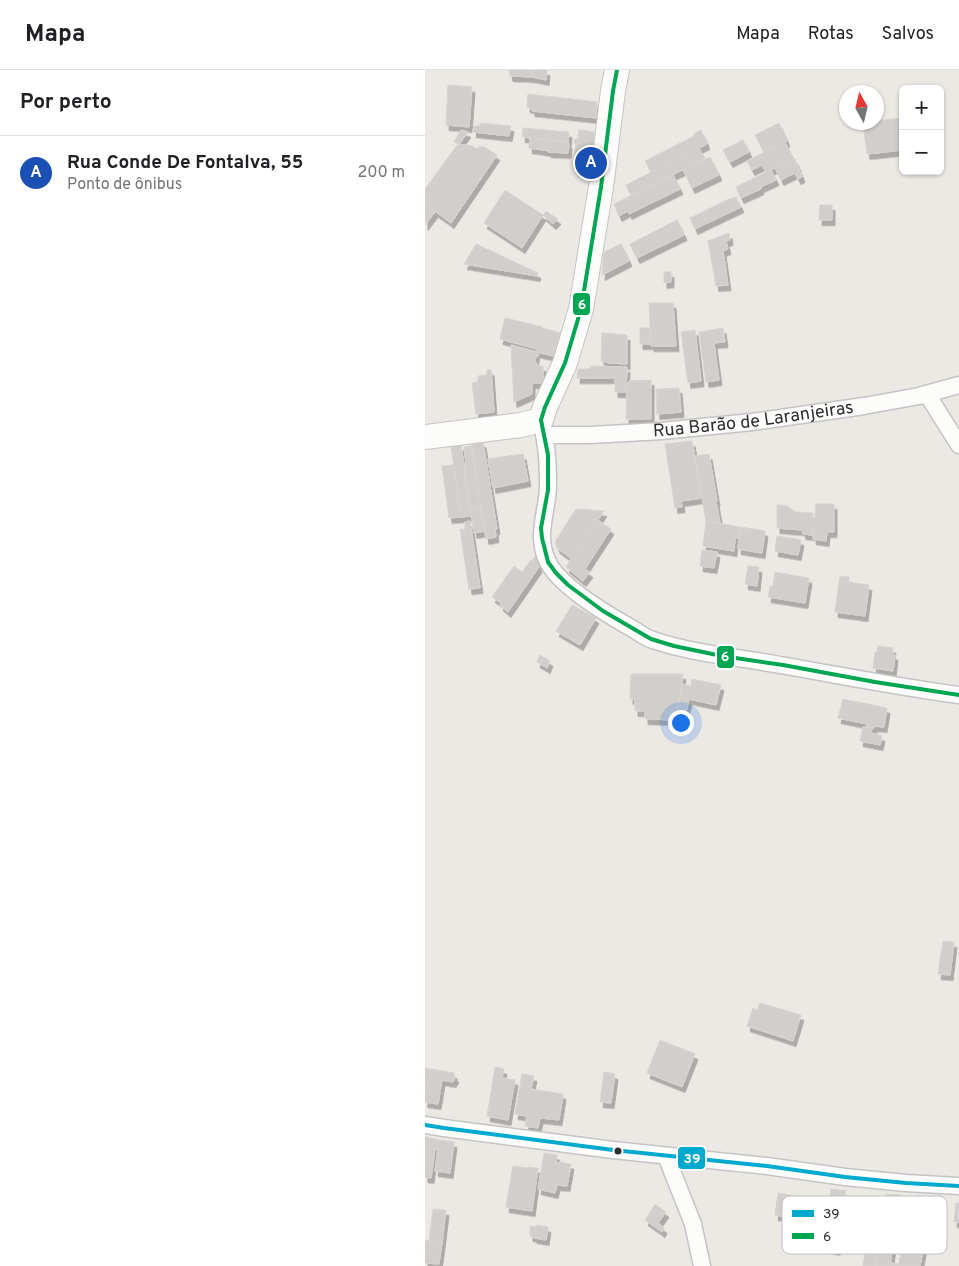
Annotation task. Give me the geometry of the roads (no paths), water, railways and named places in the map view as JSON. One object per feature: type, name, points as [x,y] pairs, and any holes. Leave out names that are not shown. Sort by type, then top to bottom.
[{"type":"main road","points":[[543,427],[545,407],[565,363],[581,309],[600,194],[617,70]]},
{"type":"main road","name":"Rua Barão de Laranjeiras","points":[[425,437],[514,426],[543,427]]},
{"type":"street","name":"Rua Barão de Laranjeiras","points":[[543,427],[590,435],[662,431],[752,422],[864,406],[927,394],[959,385]]},
{"type":"street","points":[[927,394],[959,445]]},
{"type":"street","points":[[543,427],[548,455],[547,490],[541,528],[548,562],[568,585],[603,611],[651,639],[674,646],[723,656],[959,695]]},
{"type":"street","points":[[425,1124],[666,1156],[906,1183],[959,1186]]},
{"type":"street","points":[[666,1156],[693,1224],[702,1266]]},
{"type":"place","name":"Rua Conde De Fontalva, 55","points":[[591,163]]}]
